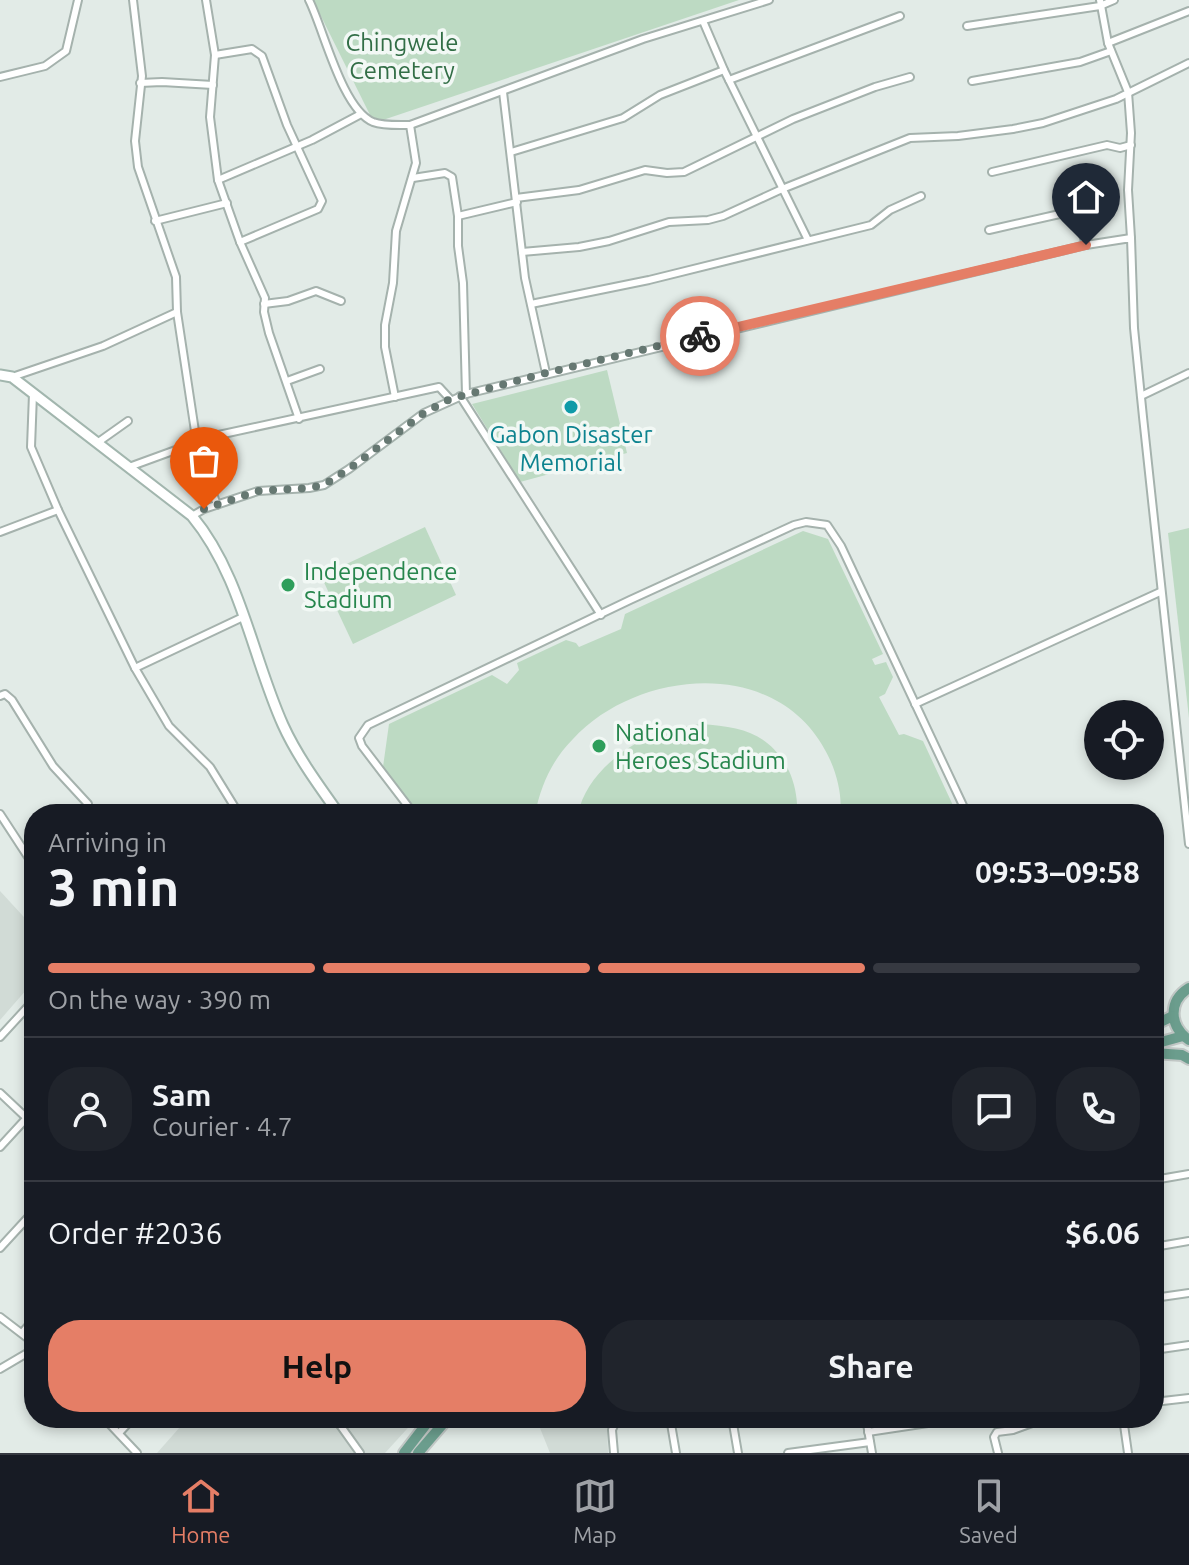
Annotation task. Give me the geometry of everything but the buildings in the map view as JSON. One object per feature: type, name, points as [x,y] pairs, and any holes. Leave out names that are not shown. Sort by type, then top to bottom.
[{"type":"main road","points":[[1186,1038],[1176,1027],[1173,1016],[1176,1000],[1189,987]]},
{"type":"main road","points":[[1164,1020],[1173,1016]]},
{"type":"main road","points":[[1164,1042],[1186,1038]]},
{"type":"main road","points":[[1164,1054],[1182,1055],[1189,1059]]},
{"type":"main road","points":[[404,1453],[423,1428]]},
{"type":"main road","points":[[418,1453],[439,1428]]},
{"type":"street","points":[[0,77],[45,66],[66,51],[78,0]]},
{"type":"street","points":[[133,0],[140,54],[135,141],[138,167],[176,277],[177,312],[197,441],[217,505]]},
{"type":"street","points":[[206,0],[215,55],[210,117],[218,180],[240,242],[265,298],[269,333],[299,419]]},
{"type":"street","points":[[309,0],[338,78],[361,114],[383,125],[410,125],[643,39],[769,0]]},
{"type":"street","points":[[967,26],[1114,0]]},
{"type":"street","points":[[1100,3],[1110,47],[1128,92],[1131,145],[1128,190],[1134,328],[1189,844]]},
{"type":"street","points":[[972,81],[1080,62],[1189,11]]},
{"type":"street","points":[[729,80],[900,16]]},
{"type":"street","points":[[703,21],[808,240]]},
{"type":"street","points":[[215,55],[252,49],[258,51],[322,201],[318,209],[240,242]]},
{"type":"street","points":[[522,252],[609,241],[669,222],[723,216],[910,138],[1013,129],[1071,115],[1189,63]]},
{"type":"street","points":[[511,152],[623,118],[660,95],[724,70]]},
{"type":"street","points":[[458,216],[516,200],[579,190],[645,170],[684,172],[756,135],[875,87],[910,77]]},
{"type":"street","points":[[140,83],[213,85]]},
{"type":"street","points":[[503,92],[522,252],[546,373]]},
{"type":"street","points":[[218,180],[361,114]]},
{"type":"street","points":[[395,397],[385,347],[385,325],[393,283],[396,231],[416,163],[410,125]]},
{"type":"street","points":[[992,172],[1107,145],[1120,148],[1131,145]]},
{"type":"street","points":[[413,178],[449,174],[452,177],[458,216],[463,395],[601,615]]},
{"type":"street","points":[[531,304],[649,280],[871,225],[890,210],[921,196]]},
{"type":"street","points":[[155,221],[227,203]]},
{"type":"street","points":[[989,230],[1073,211],[1077,214],[1086,245]]},
{"type":"street","points":[[192,516],[258,491],[324,485],[424,413],[463,395],[1086,245],[1131,238]]},
{"type":"street","points":[[264,304],[288,301],[316,291],[341,301]]},
{"type":"street","points":[[0,375],[12,377],[103,346],[177,312]]},
{"type":"street","points":[[287,381],[320,369]]},
{"type":"street","points":[[1141,396],[1189,373]]},
{"type":"street","points":[[12,377],[192,516],[208,535],[221,559],[283,726],[333,804]]},
{"type":"street","points":[[129,467],[197,441],[439,387],[450,399]]},
{"type":"street","points":[[33,394],[31,447],[135,668],[169,726],[210,767],[233,804]]},
{"type":"street","points":[[97,443],[128,421]]},
{"type":"street","points":[[0,532],[58,510]]},
{"type":"street","points":[[406,804],[362,746],[359,738],[368,725],[794,525],[818,522],[827,525],[841,546],[962,804]]},
{"type":"street","points":[[915,704],[1160,592]]},
{"type":"street","points":[[135,668],[243,617]]},
{"type":"street","points":[[0,696],[5,694],[12,700],[53,766],[88,804]]},
{"type":"street","points":[[0,814],[24,851]]},
{"type":"street","points":[[0,1037],[24,1011]]},
{"type":"street","points":[[0,1093],[24,1115]]},
{"type":"street","points":[[0,1147],[24,1121]]},
{"type":"street","points":[[1164,1178],[1189,1174]]},
{"type":"street","points":[[0,1248],[24,1222]]},
{"type":"street","points":[[1164,1245],[1189,1241]]},
{"type":"street","points":[[1164,1297],[1189,1293]]},
{"type":"street","points":[[0,1317],[22,1333],[24,1331]]},
{"type":"street","points":[[1164,1349],[1189,1345]]},
{"type":"street","points":[[0,1369],[24,1353]]},
{"type":"street","points":[[1164,1401],[1189,1398]]},
{"type":"street","points":[[114,1428],[137,1453]]},
{"type":"street","points":[[119,1433],[124,1428]]},
{"type":"street","points":[[342,1428],[360,1453]]},
{"type":"street","points":[[613,1428],[614,1453]]},
{"type":"street","points":[[672,1428],[676,1453]]},
{"type":"street","points":[[734,1428],[738,1453]]},
{"type":"street","points":[[867,1428],[872,1453]]},
{"type":"street","points":[[868,1432],[895,1428]]},
{"type":"street","points":[[998,1453],[994,1437],[997,1432],[1018,1428]]},
{"type":"street","points":[[1124,1428],[1128,1453]]},
{"type":"street","points":[[788,1453],[870,1442]]},
{"type":"shaded area","points":[[0,891],[24,917],[24,992],[0,1020]]},
{"type":"shaded area","points":[[179,1428],[408,1428],[385,1453],[157,1453]]},
{"type":"shaded area","points":[[540,1428],[607,1428],[608,1453],[550,1453]]},
{"type":"green space","name":"Chingwele Cemetery","points":[[313,0],[739,0],[374,123]]},
{"type":"green space","points":[[607,370],[627,453],[520,482],[472,404]]},
{"type":"green space","points":[[425,527],[456,595],[353,644],[321,576]]},
{"type":"green space","points":[[1189,528],[1189,718],[1168,533]]},
{"type":"green space","points":[[803,531],[828,539],[883,654],[872,659],[875,665],[886,662],[893,677],[885,694],[879,697],[899,735],[923,741],[952,804],[841,804],[832,764],[802,720],[774,699],[740,687],[705,683],[668,687],[633,698],[600,716],[573,739],[553,764],[538,804],[411,804],[383,767],[389,724],[492,675],[507,684],[519,670],[517,663],[566,640],[579,647],[621,629],[625,614]]},
{"type":"green space","points":[[701,724],[729,727],[763,740],[781,758],[791,776],[796,804],[581,804],[590,785],[612,760],[640,741],[669,729]]},
{"type":"way so far","points":[[204,509],[258,491],[324,485],[424,413],[450,399],[700,336]]},
{"type":"place","name":"Gabon Disaster Memorial","points":[[571,407]]},
{"type":"place","name":"Independence Stadium","points":[[288,585]]},
{"type":"place","name":"National Heroes Stadium","points":[[599,746]]},
{"type":"route","points":[[700,336],[1086,245]]}]
